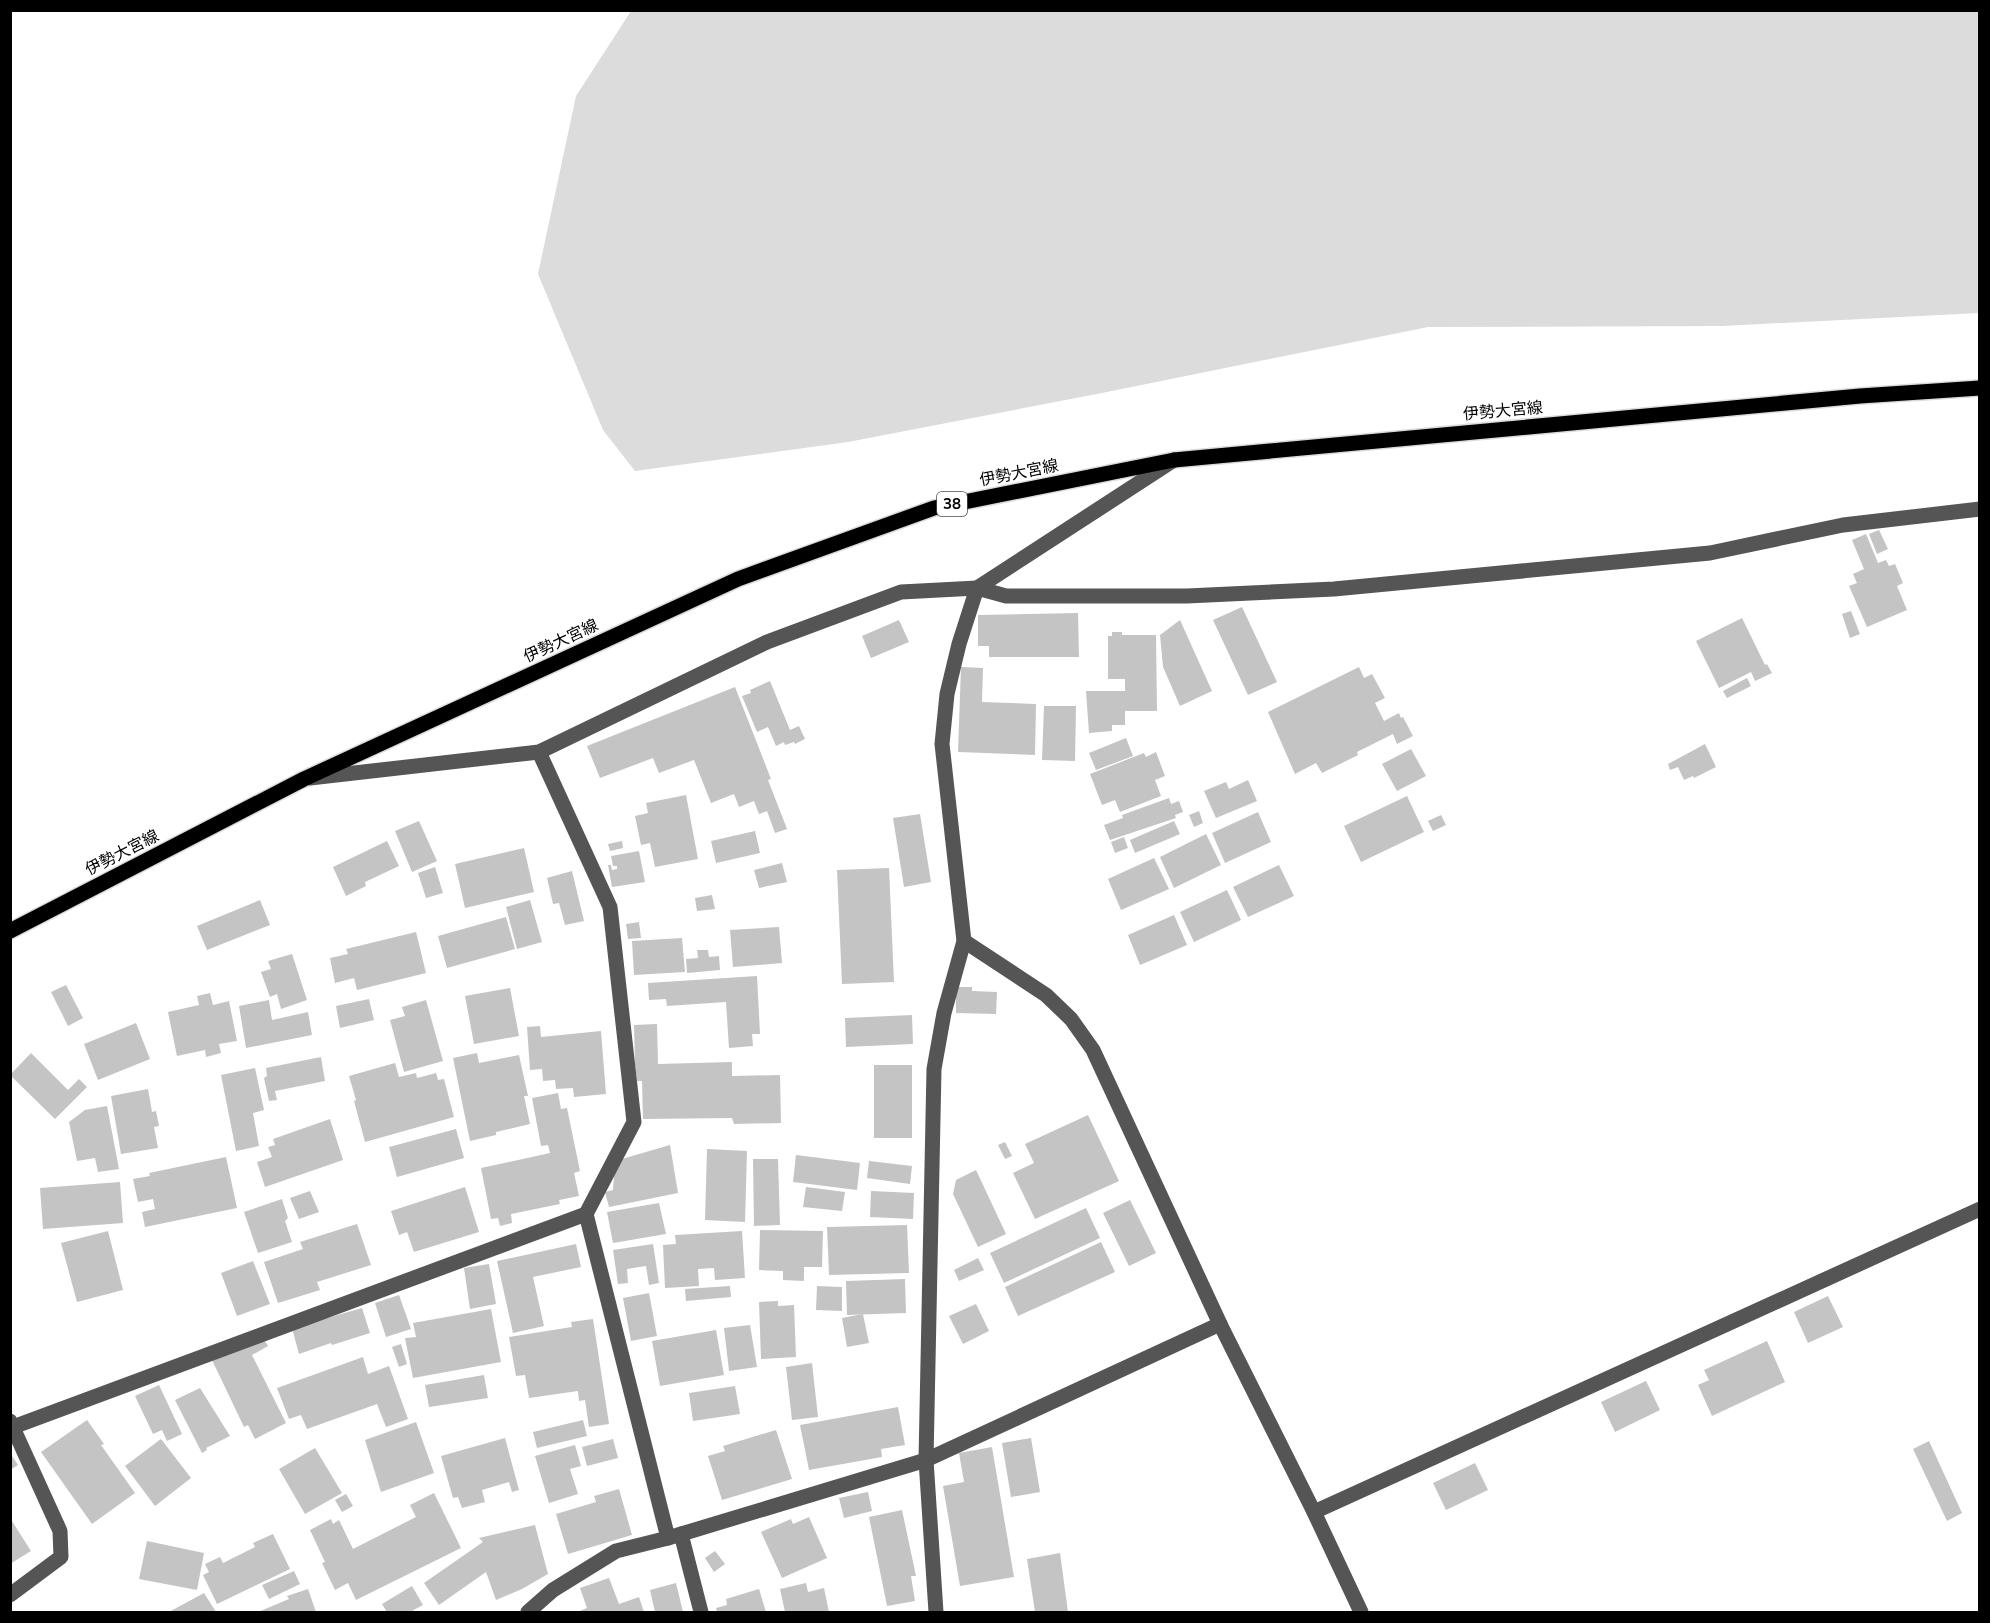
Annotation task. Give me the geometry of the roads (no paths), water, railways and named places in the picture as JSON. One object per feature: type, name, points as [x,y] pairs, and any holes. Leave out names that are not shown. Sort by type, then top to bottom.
[{"type":"main road","name":"伊勢大宮線","points":[[10,931],[304,778],[749,575],[934,508],[1174,460],[1848,397],[1980,388]]},
{"type":"street","points":[[936,1612],[926,1460],[934,1069],[944,1013],[964,941],[942,744],[947,694],[959,644],[977,588],[1174,460]]},
{"type":"street","points":[[304,778],[539,752],[767,642],[901,592],[977,588],[1006,597],[1187,596],[1334,589],[1710,553],[1843,525],[1980,509]]},
{"type":"street","points":[[10,1595],[61,1557],[60,1531],[12,1424],[586,1214],[634,1122],[610,907],[539,752]]},
{"type":"street","points":[[964,941],[1046,995],[1071,1019],[1093,1050],[1220,1324],[1361,1612]]},
{"type":"street","points":[[1314,1512],[1980,1209]]},
{"type":"street","points":[[586,1214],[675,1536],[701,1612]]},
{"type":"street","points":[[528,1612],[553,1590],[616,1551],[675,1536],[926,1460],[1220,1324]]}]
